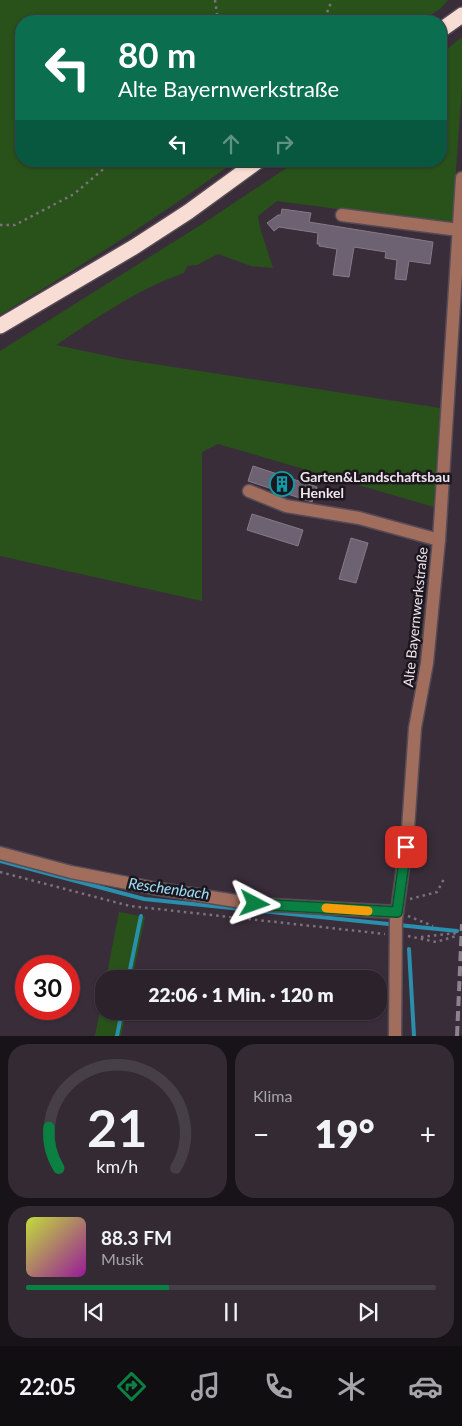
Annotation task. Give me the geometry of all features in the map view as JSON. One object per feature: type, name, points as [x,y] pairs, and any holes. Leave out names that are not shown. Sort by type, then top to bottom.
[{"type":"highway","points":[[0,326],[142,242],[188,212],[250,167]]},
{"type":"street","name":"Alte Bayernwerkstraße","points":[[395,1036],[395,935],[408,829],[415,728],[428,663],[439,540],[462,178]]},
{"type":"street","points":[[342,215],[459,230]]},
{"type":"street","points":[[249,490],[286,506],[360,518],[439,540]]},
{"type":"street","points":[[0,853],[71,872],[255,904],[397,911]]},
{"type":"path","points":[[215,0],[217,15]]},
{"type":"path","points":[[326,15],[332,0]]},
{"type":"path","points":[[0,225],[14,225],[74,194],[106,167]]},
{"type":"path","points":[[0,872],[130,906],[395,935]]},
{"type":"path","points":[[397,911],[437,892],[445,876]]},
{"type":"path","points":[[397,911],[433,926]]},
{"type":"path","points":[[457,935],[436,942],[417,937],[457,935]]},
{"type":"green space","points":[[0,0],[448,0],[431,15],[15,15],[15,167],[227,167],[90,260],[0,315]]},
{"type":"green space","points":[[462,37],[462,87],[452,224],[277,201],[258,216],[273,268],[251,266],[218,254],[197,265],[187,266],[184,273],[134,296],[56,345],[122,359],[440,408],[434,507],[218,444],[202,452],[202,601],[0,556],[0,351],[207,221],[288,167],[447,167],[447,49]]},
{"type":"green space","points":[[119,912],[145,917],[134,970],[108,970]]},
{"type":"green space","points":[[98,1020],[124,1020],[121,1036],[95,1036]]},
{"type":"building","points":[[282,209],[311,213],[309,222],[433,242],[430,264],[409,261],[406,280],[395,279],[397,260],[385,258],[386,252],[354,247],[349,277],[333,275],[337,249],[319,246],[320,244],[317,244],[318,233],[279,227],[274,231],[267,223],[281,215]]},
{"type":"building","name":"Garten&Landschaftsbau Henkel","points":[[253,466],[317,487],[312,502],[248,481]]},
{"type":"building","points":[[252,514],[303,530],[298,546],[247,530]]},
{"type":"building","points":[[351,538],[368,543],[356,583],[339,579]]},
{"type":"waterway","name":"Reschenbach","points":[[0,861],[144,899],[457,931]]},
{"type":"waterway","points":[[130,970],[141,916]]},
{"type":"waterway","points":[[409,949],[414,1036]]},
{"type":"waterway","points":[[117,1036],[120,1020]]},
{"type":"railway","points":[[457,1036],[462,924]]},
{"type":"slow traffic","points":[[326,908],[368,911]]},
{"type":"place","name":"Garten&Landschaftsbau Henkel","points":[[282,484]]},
{"type":"route","points":[[255,904],[397,912],[406,847]]}]
